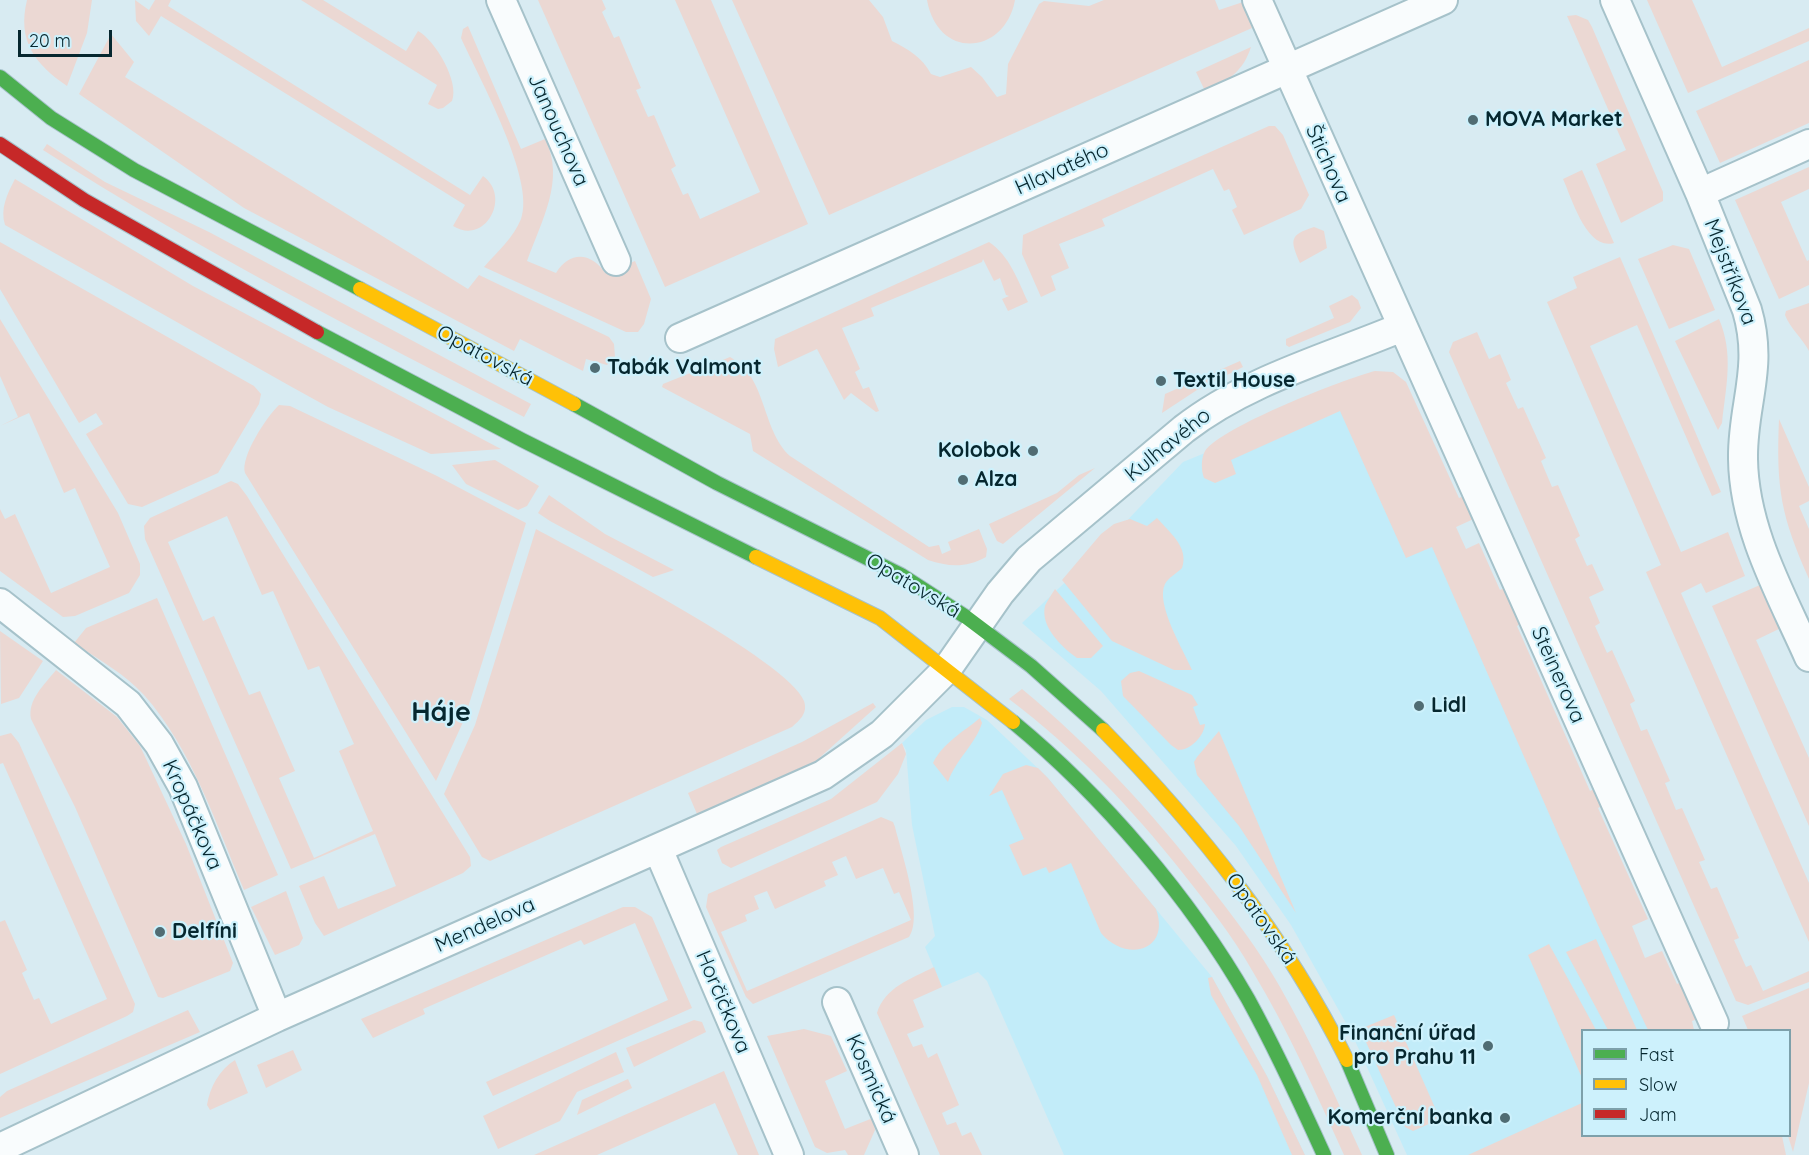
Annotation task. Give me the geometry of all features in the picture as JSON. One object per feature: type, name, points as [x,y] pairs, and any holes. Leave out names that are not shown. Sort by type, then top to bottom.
[{"type":"main road","name":"Opatovská","points":[[0,77],[51,118],[144,176],[548,389],[602,421],[902,576],[976,625],[1052,684],[1108,736],[1211,850],[1268,924],[1340,1047],[1387,1155]]},
{"type":"main road","points":[[0,144],[84,200],[291,318],[522,440],[880,618],[947,669],[1059,763],[1157,867],[1194,915],[1247,999],[1283,1065],[1324,1155]]},
{"type":"street","name":"Janouchova","points":[[501,0],[616,261]]},
{"type":"street","name":"Štichova","points":[[1257,0],[1402,327]]},
{"type":"street","name":"Hlavatého","points":[[680,338],[1443,0]]},
{"type":"street","name":"Mejstříkova","points":[[1615,0],[1700,193],[1752,324],[1755,362],[1743,456],[1744,487],[1751,522],[1809,657]]},
{"type":"street","points":[[1700,193],[1809,144]]},
{"type":"street","name":"Kulhavého","points":[[976,625],[1011,577],[1029,560],[1206,412],[1248,390],[1402,327]]},
{"type":"street","name":"Steinerova","points":[[1402,327],[1714,1023]]},
{"type":"street","name":"Kropáčkova","points":[[0,603],[129,704],[159,744],[183,787],[277,1017]]},
{"type":"street","name":"Opatovská","points":[[947,669],[976,625]]},
{"type":"street","name":"Mendelova","points":[[0,1148],[277,1017],[823,775],[882,734],[947,669]]},
{"type":"street","name":"Horčičkova","points":[[658,849],[789,1155]]},
{"type":"street","name":"Kosmická","points":[[837,1002],[901,1154]]},
{"type":"shaded area","points":[[27,0],[92,0],[87,33],[67,86],[46,69],[31,50],[25,28]]},
{"type":"shaded area","points":[[135,0],[149,10],[155,0],[171,0],[168,6],[470,195],[483,176],[491,185],[495,195],[495,206],[491,216],[484,225],[475,230],[453,226],[465,205],[161,16],[149,36],[136,21]]},
{"type":"shaded area","points":[[301,0],[323,0],[406,51],[418,31],[432,43],[444,62],[452,83],[454,93],[452,101],[438,109],[428,104],[437,85]]},
{"type":"shaded area","points":[[538,0],[602,0],[606,9],[602,12],[614,38],[619,36],[641,88],[636,90],[648,117],[654,115],[676,166],[671,169],[683,195],[688,193],[700,219],[760,192],[675,0],[711,0],[808,224],[665,287]]},
{"type":"shaded area","points":[[732,0],[869,0],[883,17],[892,41],[914,54],[931,74],[940,77],[971,67],[997,97],[1006,94],[1008,64],[1039,4],[1044,1],[1089,6],[1104,0],[1215,0],[1219,10],[1243,2],[1252,28],[829,215]]},
{"type":"shaded area","points":[[927,0],[1015,0],[1009,18],[999,32],[986,40],[971,44],[957,41],[944,33],[934,20]]},
{"type":"shaded area","points":[[1647,0],[1692,0],[1722,67],[1809,28],[1809,41],[1688,93]]},
{"type":"shaded area","points":[[1576,15],[1588,20],[1592,27],[1663,192],[1663,201],[1621,223],[1596,164],[1626,150],[1567,16]]},
{"type":"shaded area","points":[[468,26],[521,149],[545,139],[551,154],[553,169],[549,200],[527,261],[556,273],[568,260],[581,257],[594,261],[605,273],[635,261],[651,299],[644,324],[638,332],[626,332],[484,267],[514,232],[521,219],[523,202],[513,155],[492,103],[461,38],[463,29]]},
{"type":"shaded area","points":[[111,34],[134,62],[125,77],[468,289],[479,275],[609,337],[614,344],[615,357],[607,365],[586,359],[583,371],[520,339],[514,351],[244,208],[79,94]]},
{"type":"shaded area","points":[[1251,47],[1239,69],[1206,93],[1196,72]]},
{"type":"shaded area","points":[[1809,60],[1809,123],[1720,163],[1696,111]]},
{"type":"shaded area","points":[[1269,126],[1275,126],[1283,135],[1309,195],[1301,209],[1244,235],[1232,210],[1237,207],[1229,189],[1224,191],[1213,169],[1102,219],[1105,226],[1059,244],[1069,268],[1051,276],[1056,290],[1041,297],[1022,254],[1023,235]]},
{"type":"shaded area","points":[[47,144],[105,182],[209,232],[531,404],[524,417],[220,256],[101,187],[43,150]]},
{"type":"shaded area","points":[[1809,167],[1809,189],[1781,202],[1807,261],[1809,260],[1809,285],[1779,299],[1735,200]]},
{"type":"shaded area","points":[[1582,170],[1614,243],[1604,243],[1596,239],[1588,232],[1576,210],[1563,179]]},
{"type":"shaded area","points":[[15,179],[193,286],[501,449],[431,454],[328,407],[290,386],[5,225],[4,207]]},
{"type":"shaded area","points":[[1314,227],[1324,231],[1327,248],[1300,263],[1294,249],[1294,239],[1300,233]]},
{"type":"shaded area","points":[[0,242],[254,386],[261,394],[259,404],[218,473],[142,507],[128,504],[86,434],[103,424],[96,413],[79,423],[0,289]]},
{"type":"shaded area","points":[[989,242],[1003,254],[1028,302],[1008,311],[1002,299],[1009,296],[1006,295],[1000,278],[994,281],[983,259],[982,262],[871,308],[874,316],[842,328],[860,369],[855,372],[863,389],[869,387],[879,411],[876,412],[851,393],[844,400],[817,349],[778,367],[774,349],[775,339]]},
{"type":"shaded area","points":[[1673,245],[1689,249],[1715,310],[1669,329],[1638,259]]},
{"type":"shaded area","points":[[1620,257],[1721,492],[1712,496],[1637,325],[1590,346],[1681,552],[1728,532],[1745,576],[1706,593],[1701,583],[1681,593],[1809,883],[1809,942],[1646,572],[1661,565],[1547,302],[1577,288],[1573,277]]},
{"type":"shaded area","points":[[1352,295],[1358,300],[1361,308],[1350,322],[1289,347],[1286,345],[1286,339],[1334,318],[1329,306]]},
{"type":"shaded area","points":[[1809,303],[1809,351],[1785,315],[1786,311]]},
{"type":"shaded area","points":[[0,319],[118,513],[140,564],[140,575],[129,593],[75,616],[63,617],[0,571],[0,509],[5,519],[15,514],[51,593],[110,567],[75,488],[64,493],[29,413],[0,426],[18,417],[0,376]]},
{"type":"shaded area","points":[[1719,319],[1724,332],[1728,370],[1722,423],[1718,430],[1675,341]]},
{"type":"shaded area","points":[[1477,332],[1489,359],[1500,354],[1511,380],[1506,383],[1518,409],[1523,407],[1546,458],[1541,461],[1552,487],[1558,485],[1580,536],[1575,539],[1587,566],[1592,564],[1604,590],[1589,597],[1600,623],[1595,626],[1607,653],[1612,650],[1635,701],[1630,704],[1641,731],[1647,729],[1670,781],[1665,783],[1676,810],[1682,808],[1705,860],[1699,862],[1711,889],[1717,887],[1739,938],[1734,940],[1746,967],[1751,965],[1763,991],[1809,971],[1809,982],[1748,1005],[1736,1001],[1449,352],[1453,342]]},
{"type":"shaded area","points":[[730,357],[751,377],[774,432],[790,456],[929,547],[939,545],[942,554],[951,550],[948,542],[979,529],[987,549],[986,557],[957,565],[928,560],[753,451],[750,434],[662,387],[663,384]]},
{"type":"shaded area","points":[[1240,361],[1243,367],[1197,390],[1162,413],[1165,394]]},
{"type":"shaded area","points":[[1375,371],[1393,372],[1406,382],[1459,498],[1469,494],[1478,517],[1456,527],[1466,549],[1479,543],[1500,590],[1510,586],[1525,621],[1517,626],[1590,791],[1598,787],[1606,804],[1598,808],[1648,919],[1632,926],[1645,958],[1662,951],[1677,984],[1685,980],[1702,1017],[1692,1021],[1694,1029],[1648,1029],[1597,923],[1432,547],[1406,558],[1340,411],[1231,460],[1236,474],[1215,483],[1204,478],[1203,457],[1205,451],[1216,441],[1258,417]]},
{"type":"shaded area","points":[[1378,382],[1659,1029],[1581,1029],[1581,1119],[1493,1155],[1407,1155],[1351,1032],[1291,925],[1236,846],[1101,691],[1022,623],[1095,554],[1183,462]]},
{"type":"shaded area","points":[[279,405],[290,406],[437,476],[526,523],[464,720],[436,781],[245,473],[250,447]]},
{"type":"shaded area","points":[[1779,419],[1809,487],[1809,501],[1799,506],[1809,529],[1809,579],[1792,537],[1782,502],[1778,465]]},
{"type":"shaded area","points":[[495,460],[539,486],[527,506],[518,510],[466,484],[452,465]]},
{"type":"shaded area","points":[[1095,468],[1003,544],[997,541],[989,524],[1057,493],[1079,475]]},
{"type":"shaded area","points":[[231,481],[238,484],[470,857],[471,866],[463,873],[324,936],[315,923],[299,886],[324,876],[338,909],[396,886],[375,834],[291,869],[145,539],[144,526],[150,518]],"holes":[[[227,516],[262,595],[273,591],[308,670],[319,666],[354,744],[339,751],[373,831],[314,858],[279,778],[295,771],[260,691],[249,695],[214,616],[203,621],[168,542]]]},
{"type":"shaded area","points":[[549,495],[605,534],[674,570],[653,577],[550,521],[538,513]]},
{"type":"shaded area","points":[[1157,518],[1177,541],[1183,553],[1182,568],[1166,582],[1163,593],[1167,615],[1192,670],[1174,670],[1112,641],[1062,580],[1101,534],[1114,524],[1130,519],[1147,526]]},
{"type":"shaded area","points":[[536,529],[638,584],[763,661],[790,683],[804,701],[805,709],[800,719],[792,727],[490,861],[482,857],[444,794],[475,725]]},
{"type":"shaded area","points":[[1760,585],[1781,628],[1756,640],[1809,758],[1809,826],[1712,606]]},
{"type":"shaded area","points":[[1055,589],[1103,646],[1091,658],[1077,658],[1059,642],[1049,629],[1044,614],[1045,606]]},
{"type":"shaded area","points":[[157,598],[278,875],[244,890],[201,788],[176,739],[161,716],[128,680],[74,643],[86,628]]},
{"type":"shaded area","points":[[0,631],[43,661],[19,698],[1,704]]},
{"type":"shaded area","points":[[56,670],[117,717],[140,746],[186,844],[233,963],[230,971],[163,998],[158,997],[75,807],[31,719],[30,712],[34,699]]},
{"type":"shaded area","points":[[1139,671],[1192,695],[1198,705],[1193,707],[1200,725],[1205,724],[1196,742],[1188,748],[1178,750],[1171,745],[1123,696],[1121,681],[1130,673]]},
{"type":"shaded area","points":[[1022,689],[1097,757],[1142,805],[1186,856],[1245,933],[1272,973],[1291,1007],[1362,1155],[1344,1155],[1278,1016],[1219,920],[1162,847],[1122,802],[1080,759],[1009,699]]},
{"type":"shaded area","points":[[873,703],[876,707],[816,761],[697,814],[688,793],[802,742]]},
{"type":"shaded area","points":[[952,707],[964,707],[987,720],[1048,778],[1212,977],[1267,1076],[1305,1155],[1064,1155],[987,981],[978,972],[942,987],[925,947],[935,936],[912,825],[906,750],[902,743],[926,720]]},
{"type":"shaded area","points":[[980,718],[982,723],[979,731],[948,782],[933,763],[948,744]]},
{"type":"shaded area","points":[[1219,731],[1296,913],[1239,826],[1197,775],[1194,762]]},
{"type":"shaded area","points":[[11,733],[19,743],[135,1004],[133,1012],[127,1016],[0,1074],[0,922],[5,920],[27,970],[22,973],[34,1000],[39,998],[51,1024],[107,999],[3,763],[0,764],[0,736]]},
{"type":"shaded area","points":[[902,743],[906,754],[898,774],[877,802],[731,868],[722,863],[717,850],[721,847],[831,799]]},
{"type":"shaded area","points":[[1026,765],[1038,768],[1048,778],[1156,909],[1159,923],[1157,935],[1152,943],[1144,948],[1133,950],[1122,948],[1101,933],[1071,863],[1049,873],[1046,867],[1023,876],[1009,845],[1024,839],[1002,790],[989,796],[1003,774]]},
{"type":"shaded area","points":[[881,817],[893,822],[895,827],[913,900],[913,928],[909,937],[753,1004],[746,997],[706,907],[708,894]],"holes":[[[846,856],[856,879],[883,868],[894,894],[899,892],[911,920],[747,991],[721,932],[747,921],[745,915],[759,909],[754,896],[767,891],[775,909],[826,886],[824,881],[838,875],[832,862]]]},
{"type":"shaded area","points":[[286,891],[303,938],[299,945],[275,955],[251,907]]},
{"type":"shaded area","points":[[623,907],[635,907],[652,917],[692,1008],[493,1096],[486,1082],[668,1000],[635,923],[584,945],[581,940],[423,1009],[425,1014],[373,1038],[361,1019]]},
{"type":"shaded area","points":[[1596,939],[1637,1029],[1607,1029],[1566,952]]},
{"type":"shaded area","points":[[1549,944],[1595,1029],[1581,1029],[1581,1076],[1528,955]]},
{"type":"shaded area","points":[[934,967],[942,987],[913,1000],[924,1027],[907,1034],[913,1047],[922,1044],[928,1058],[937,1053],[959,1105],[942,1113],[947,1125],[956,1122],[962,1136],[971,1132],[982,1155],[940,1155],[877,1013],[892,990]]},
{"type":"shaded area","points":[[1212,977],[1267,1076],[1305,1155],[1292,1155],[1257,1075],[1211,995],[1208,978]]},
{"type":"shaded area","points":[[1809,988],[1809,1083],[1793,1152],[1788,1137],[1791,1137],[1791,1029],[1748,1029],[1742,1016]]},
{"type":"shaded area","points":[[188,1010],[200,1032],[0,1118],[0,1097],[7,1091]]},
{"type":"shaded area","points":[[1394,1015],[1440,1119],[1413,1131],[1405,1127],[1360,1029]]},
{"type":"shaded area","points":[[694,1020],[702,1022],[706,1032],[634,1067],[626,1048]]},
{"type":"shaded area","points":[[804,1029],[831,1036],[847,1071],[825,1081],[845,1129],[873,1118],[875,1130],[864,1155],[848,1155],[845,1150],[827,1153],[815,1147],[767,1036]]},
{"type":"shaded area","points":[[293,1050],[302,1070],[266,1088],[257,1065]]},
{"type":"shaded area","points":[[616,1052],[624,1072],[577,1092],[560,1121],[498,1149],[483,1116]]},
{"type":"shaded area","points":[[235,1060],[248,1093],[210,1110],[207,1105],[213,1085],[224,1069]]},
{"type":"shaded area","points":[[724,1071],[759,1155],[738,1155],[715,1103],[597,1155],[534,1155]]},
{"type":"shaded area","points":[[628,1079],[632,1088],[577,1115],[582,1100]]},
{"type":"shaded area","points":[[1581,1103],[1581,1137],[1782,1137],[1786,1155],[1468,1155]]},
{"type":"traffic: fast","points":[[0,77],[51,118],[134,170],[360,289]]},
{"type":"traffic: fast","points":[[317,332],[522,440],[756,557]]},
{"type":"traffic: fast","points":[[574,404],[717,483],[901,575],[966,617],[1031,666],[1103,730]]},
{"type":"traffic: fast","points":[[1013,722],[1080,782],[1172,886],[1225,961],[1248,999],[1288,1076],[1324,1155]]},
{"type":"traffic: fast","points":[[1347,1060],[1387,1155]]},
{"type":"traffic: slow","points":[[360,289],[574,404]]},
{"type":"traffic: slow","points":[[756,557],[880,618],[1013,722]]},
{"type":"traffic: slow","points":[[1103,730],[1173,806],[1238,886],[1296,970],[1347,1060]]},
{"type":"traffic: jam","points":[[0,144],[84,200],[317,332]]},
{"type":"place","name":"MOVA Market","points":[[1473,120]]},
{"type":"place","name":"Tabák Valmont","points":[[595,368]]},
{"type":"place","name":"Textil House","points":[[1161,381]]},
{"type":"place","name":"Kolobok","points":[[1033,451]]},
{"type":"place","name":"Alza","points":[[963,480]]},
{"type":"place","name":"Lidl","points":[[1419,706]]},
{"type":"place","name":"Delfíni","points":[[160,932]]},
{"type":"place","name":"Finanční úřad pro Prahu 11","points":[[1488,1046]]},
{"type":"place","name":"Komerční banka","points":[[1505,1118]]},
{"type":"district","name":"Háje","points":[[441,713]]}]
